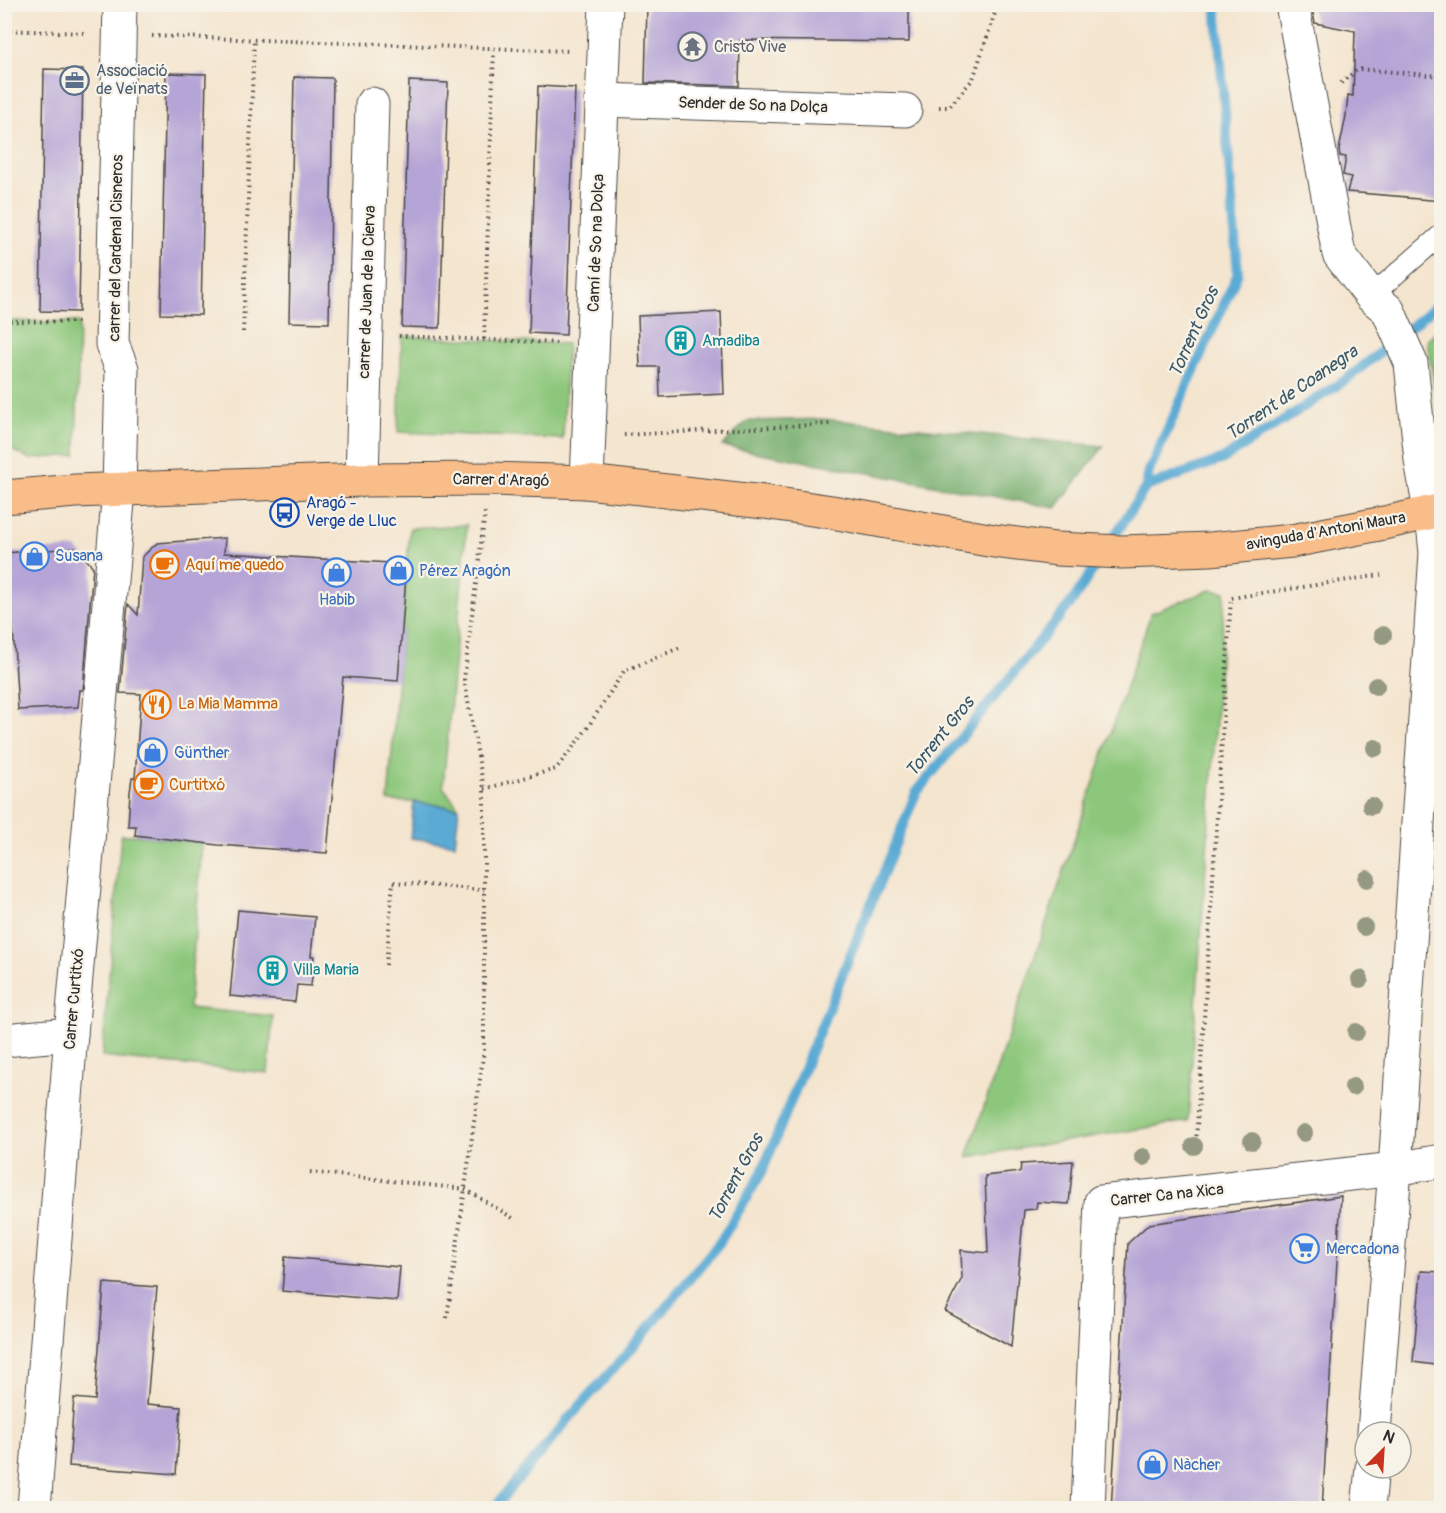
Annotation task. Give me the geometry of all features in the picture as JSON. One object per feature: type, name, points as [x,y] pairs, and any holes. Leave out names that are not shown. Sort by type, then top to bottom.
[{"type":"main road","name":"Carrer d'Aragó","points":[[4,497],[76,491],[362,480],[489,479],[587,482],[764,502],[994,541],[1056,549],[1122,552],[1210,549]]},
{"type":"main road","name":"avinguda d'Antoni Maura","points":[[1210,549],[1292,541],[1436,511]]},
{"type":"street","name":"Camí de So na Dolça","points":[[587,482],[606,4]]},
{"type":"street","points":[[1292,4],[1339,254],[1379,303],[1411,363],[1421,460],[1436,511],[1430,824],[1395,1168],[1375,1420]]},
{"type":"street","name":"carrer del Cardenal Cisneros","points":[[119,490],[122,369],[112,344],[121,20]]},
{"type":"street","name":"Sender de So na Dolça","points":[[601,100],[905,110]]},
{"type":"street","name":"carrer de Juan de la Cierva","points":[[362,480],[372,104]]},
{"type":"street","name":"Carrer Curtitxó","points":[[34,1509],[71,1034],[119,490]]},
{"type":"street","points":[[4,1040],[71,1034]]},
{"type":"street","points":[[1395,1168],[1442,1161]]},
{"type":"street","name":"Carrer Ca na Xica","points":[[1088,1509],[1101,1202],[1395,1168]]},
{"type":"street","points":[[1368,1509],[1371,1480]]},
{"type":"lane","points":[[1379,303],[1442,234]]},
{"type":"path","points":[[905,110],[950,107],[973,79],[998,4]]},
{"type":"path","points":[[4,30],[121,20],[254,40],[605,52]]},
{"type":"path","points":[[243,332],[254,40]]},
{"type":"path","points":[[484,339],[494,48]]},
{"type":"path","points":[[1311,108],[1358,69],[1442,76]]},
{"type":"path","points":[[4,321],[113,322]]},
{"type":"path","points":[[365,334],[592,345]]},
{"type":"path","points":[[588,437],[830,424]]},
{"type":"path","points":[[447,1318],[484,1050],[484,789],[464,679],[489,479]]},
{"type":"path","points":[[1196,1142],[1231,598],[1382,575]]},
{"type":"path","points":[[484,789],[556,769],[586,730],[624,671],[679,648]]},
{"type":"path","points":[[386,965],[393,882],[484,890]]},
{"type":"path","points":[[310,1172],[465,1189],[516,1220]]},
{"type":"green space","points":[[5,321],[79,322],[76,455],[30,459],[10,449],[5,449]]},
{"type":"green space","points":[[1441,326],[1441,426],[1427,341]]},
{"type":"green space","points":[[402,336],[567,344],[563,439],[398,432]]},
{"type":"green space","points":[[823,419],[1104,446],[1056,508],[722,446],[747,421]]},
{"type":"green space","points":[[467,525],[443,787],[459,808],[388,801],[410,528]]},
{"type":"green space","points":[[1210,590],[1225,592],[1188,1121],[967,1157],[1151,613]]},
{"type":"green space","points":[[121,835],[202,843],[189,1008],[273,1016],[268,1073],[102,1057]]},
{"type":"water","points":[[414,802],[459,808],[455,844],[410,838]]},
{"type":"building","points":[[647,4],[909,4],[909,42],[740,40],[739,86],[645,83]]},
{"type":"building","points":[[1311,4],[1442,4],[1442,201],[1347,192],[1351,177],[1343,175],[1346,157],[1340,156],[1339,150],[1348,95],[1353,96],[1355,31],[1315,23]]},
{"type":"building","points":[[44,69],[83,70],[79,312],[40,311]]},
{"type":"building","points":[[166,73],[206,74],[201,315],[161,314]]},
{"type":"building","points":[[294,77],[333,78],[329,323],[289,322]]},
{"type":"building","points":[[409,81],[448,83],[440,328],[402,327]]},
{"type":"building","points":[[538,86],[575,88],[566,335],[529,333]]},
{"type":"building","name":"Amadiba","points":[[721,312],[724,394],[660,397],[659,367],[640,367],[638,316]]},
{"type":"building","points":[[225,538],[224,553],[407,564],[398,681],[343,677],[327,853],[218,845],[135,835],[136,826],[128,826],[132,778],[135,778],[141,694],[120,693],[128,604],[138,615],[142,557],[157,543]]},
{"type":"building","points":[[76,548],[93,567],[83,690],[80,690],[78,707],[18,710],[13,626],[4,626],[4,553]]},
{"type":"building","name":"Villa Maria","points":[[238,910],[315,917],[311,986],[297,985],[295,1002],[230,996]]},
{"type":"building","points":[[1073,1161],[1069,1204],[1037,1202],[1036,1209],[1024,1210],[1011,1347],[945,1311],[962,1278],[961,1250],[988,1253],[985,1176],[1020,1172],[1021,1164]]},
{"type":"building","points":[[1341,1196],[1322,1509],[1111,1509],[1128,1243],[1149,1224]]},
{"type":"building","points":[[285,1257],[400,1267],[397,1301],[282,1291]]},
{"type":"building","points":[[1421,1271],[1442,1272],[1442,1366],[1413,1362]]},
{"type":"building","points":[[104,1283],[157,1287],[147,1404],[181,1407],[176,1474],[69,1466],[74,1398],[95,1400]]},
{"type":"waterway","name":"Torrent Gros","points":[[494,1508],[720,1242],[762,1172],[916,793],[1074,599],[1146,487],[1149,471],[1238,273],[1216,4]]},
{"type":"waterway","name":"Torrent de Coanegra","points":[[1146,487],[1223,459],[1347,379],[1442,301]]},
{"type":"place","name":"Cristo Vive","points":[[693,47]]},
{"type":"place","name":"Associació de Veïnats","points":[[75,80]]},
{"type":"place","name":"Amadiba","points":[[681,341]]},
{"type":"place","name":"Aragó - Verge de Lluc","points":[[285,512]]},
{"type":"place","name":"Susana","points":[[34,556]]},
{"type":"place","name":"Aquí me quedo","points":[[164,565]]},
{"type":"place","name":"Pérez Aragón","points":[[398,571]]},
{"type":"place","name":"Habib","points":[[337,572]]},
{"type":"place","name":"La Mia Mamma","points":[[157,704]]},
{"type":"place","name":"Günther","points":[[153,753]]},
{"type":"place","name":"Curtitxó","points":[[148,785]]},
{"type":"place","name":"Villa Maria","points":[[272,970]]},
{"type":"place","name":"Mercadona","points":[[1305,1249]]},
{"type":"place","name":"Nàcher","points":[[1152,1465]]}]
